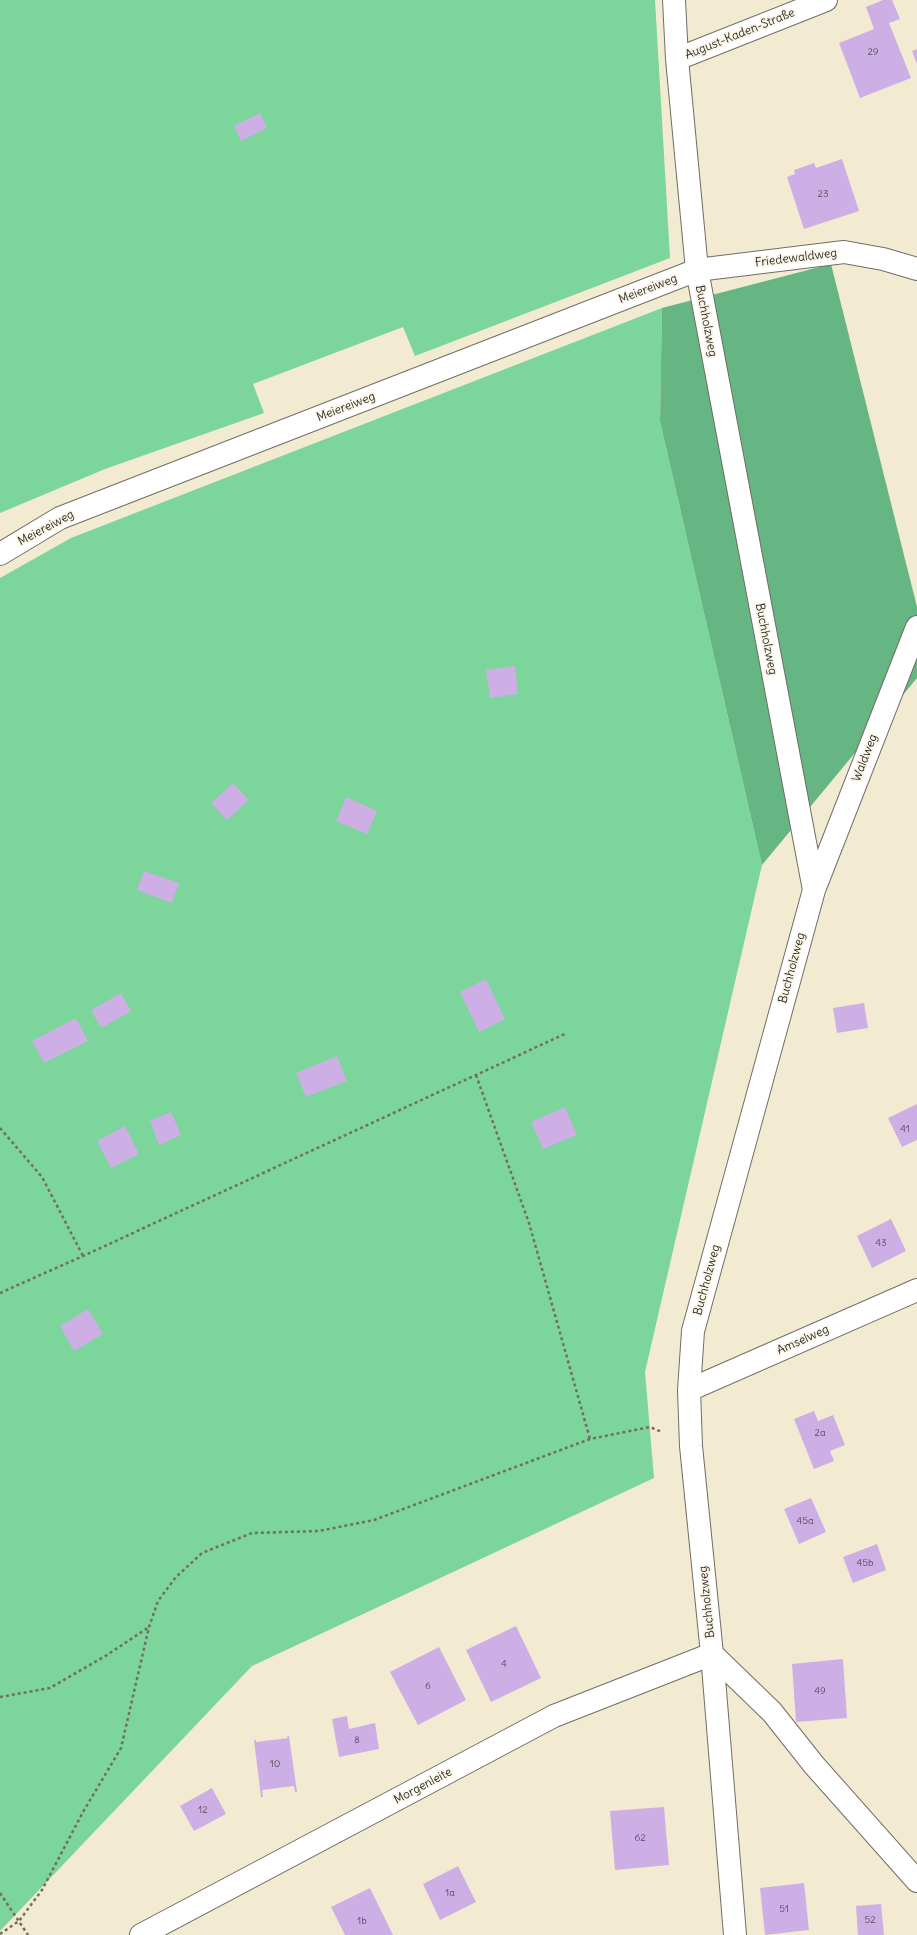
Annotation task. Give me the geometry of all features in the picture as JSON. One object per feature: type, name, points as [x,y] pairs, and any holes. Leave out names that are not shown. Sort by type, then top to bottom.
[{"type":"street","name":"Buchholzweg","points":[[674,0],[677,59],[697,270],[814,890],[693,1330],[689,1390],[691,1446],[712,1654],[735,1935]]},
{"type":"street","name":"August-Kaden-Straße","points":[[677,59],[826,0]]},
{"type":"street","name":"Friedewaldweg","points":[[697,270],[844,252],[883,259],[917,269]]},
{"type":"street","name":"Meiereiweg","points":[[0,554],[60,518],[697,270]]},
{"type":"street","name":"Waldweg","points":[[814,890],[917,627]]},
{"type":"street","name":"Amselweg","points":[[689,1390],[917,1290]]},
{"type":"street","points":[[712,1654],[772,1712],[814,1765],[917,1881]]},
{"type":"street","name":"Morgenleite","points":[[141,1935],[554,1716],[712,1654]]},
{"type":"path","points":[[0,1293],[567,1033]]},
{"type":"path","points":[[476,1075],[529,1223],[590,1439]]},
{"type":"path","points":[[0,1128],[42,1177],[83,1256]]},
{"type":"path","points":[[0,1934],[19,1921],[42,1890],[83,1812],[121,1748],[149,1627],[158,1601],[176,1577],[202,1553],[252,1533],[319,1531],[374,1520],[590,1439],[650,1427],[691,1446]]},
{"type":"path","points":[[0,1697],[50,1688],[107,1656],[149,1627]]},
{"type":"path","points":[[0,1893],[28,1935]]},
{"type":"green space","points":[[0,0],[655,0],[670,258],[415,356],[403,327],[253,384],[264,413],[105,469],[0,513]]},
{"type":"green space","points":[[831,264],[917,607],[917,678],[762,865],[660,421],[662,308]]},
{"type":"green space","points":[[662,308],[660,421],[762,865],[645,1372],[654,1478],[252,1666],[0,1931],[0,578],[71,538]]},
{"type":"building","points":[[883,0],[892,0],[900,19],[889,23],[911,78],[860,98],[839,43],[874,29],[866,7]]},
{"type":"building","points":[[917,49],[917,64],[912,51]]},
{"type":"building","points":[[260,113],[267,128],[241,141],[234,126]]},
{"type":"building","points":[[842,159],[859,211],[804,229],[787,177],[795,174],[794,170],[814,163],[816,168]]},
{"type":"building","points":[[515,666],[518,694],[490,698],[486,670]]},
{"type":"building","points":[[233,783],[249,800],[227,820],[211,803]]},
{"type":"building","points":[[346,797],[377,811],[367,834],[336,821]]},
{"type":"building","points":[[144,871],[179,883],[172,903],[137,890]]},
{"type":"building","points":[[486,979],[505,1019],[479,1032],[460,992]]},
{"type":"building","points":[[121,993],[131,1011],[101,1028],[91,1010]]},
{"type":"building","points":[[864,1003],[868,1028],[837,1033],[833,1008]]},
{"type":"building","points":[[76,1018],[88,1041],[44,1063],[32,1041]]},
{"type":"building","points":[[337,1056],[347,1081],[306,1097],[296,1073]]},
{"type":"building","points":[[917,1104],[917,1140],[902,1147],[888,1118]]},
{"type":"building","points":[[565,1107],[577,1135],[543,1149],[531,1122]]},
{"type":"building","points":[[171,1112],[181,1135],[159,1145],[150,1121]]},
{"type":"building","points":[[125,1126],[139,1154],[111,1168],[97,1141]]},
{"type":"building","points":[[891,1219],[906,1251],[872,1268],[857,1236]]},
{"type":"building","points":[[88,1309],[103,1334],[74,1351],[60,1326]]},
{"type":"building","points":[[814,1411],[818,1421],[833,1415],[845,1445],[830,1451],[834,1461],[814,1469],[794,1419]]},
{"type":"building","points":[[811,1498],[826,1532],[799,1544],[784,1509]]},
{"type":"building","points":[[877,1544],[886,1570],[853,1583],[843,1557]]},
{"type":"building","points":[[516,1626],[541,1678],[491,1702],[466,1650]]},
{"type":"building","points":[[439,1647],[466,1700],[418,1725],[390,1672]]},
{"type":"building","points":[[843,1659],[847,1718],[796,1722],[792,1664]]},
{"type":"building","points":[[347,1716],[349,1729],[375,1723],[379,1749],[339,1757],[332,1719]]},
{"type":"building","points":[[287,1736],[289,1736],[297,1792],[295,1792],[294,1786],[262,1790],[263,1797],[261,1797],[254,1740],[256,1740],[256,1742],[288,1738]]},
{"type":"building","points":[[212,1788],[226,1814],[194,1831],[180,1806]]},
{"type":"building","points":[[664,1807],[669,1865],[615,1870],[610,1811]]},
{"type":"building","points":[[458,1866],[476,1902],[440,1920],[423,1884]]},
{"type":"building","points":[[804,1883],[809,1930],[765,1935],[760,1888]]},
{"type":"building","points":[[370,1888],[393,1935],[345,1935],[331,1907]]},
{"type":"building","points":[[881,1904],[884,1935],[858,1935],[856,1906]]}]
